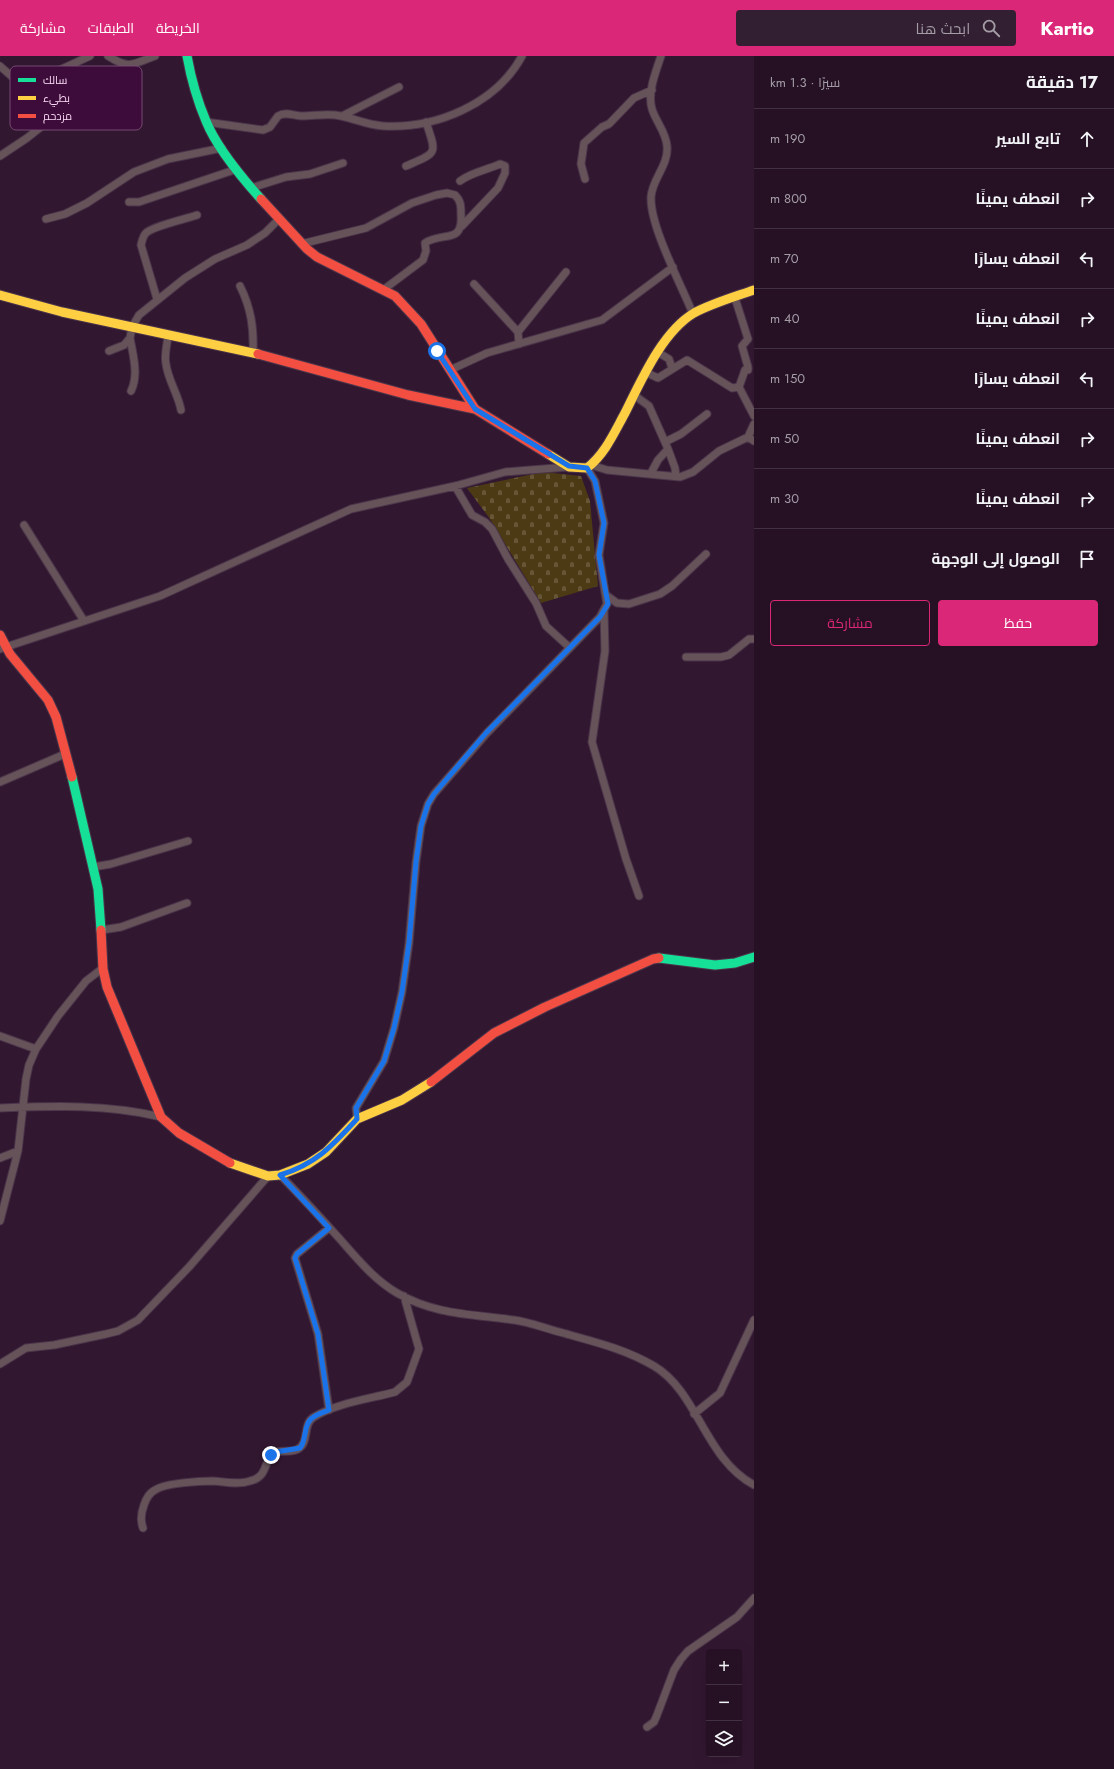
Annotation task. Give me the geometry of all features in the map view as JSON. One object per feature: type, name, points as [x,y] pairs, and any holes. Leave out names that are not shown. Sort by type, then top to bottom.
[{"type":"street","points":[[68,66],[90,56]]},
{"type":"street","points":[[108,56],[119,64],[128,65],[155,56]]},
{"type":"street","points":[[187,56],[192,81],[206,122],[222,148],[251,188],[301,244],[318,257],[395,296],[405,305],[421,324],[475,409]]},
{"type":"street","points":[[206,122],[262,130],[270,127],[281,114],[342,116],[384,126],[404,126],[426,122],[453,114],[482,100],[510,75],[522,56]]},
{"type":"street","points":[[661,56],[652,90],[651,105],[656,119],[662,129],[667,144],[667,153],[652,189],[652,211],[693,314]]},
{"type":"street","points":[[0,66],[10,75]]},
{"type":"street","points":[[342,116],[399,87]]},
{"type":"street","points":[[585,179],[581,164],[584,143],[602,127],[609,124],[634,98],[652,90]]},
{"type":"street","points":[[406,166],[429,156],[433,151],[433,143],[426,122]]},
{"type":"street","points":[[0,156],[37,130]]},
{"type":"street","points":[[46,220],[69,212],[87,203],[134,172],[168,159],[222,148]]},
{"type":"street","points":[[251,188],[286,178],[310,174],[343,163]]},
{"type":"street","points":[[383,290],[423,260],[426,251],[425,243],[437,238],[455,235],[460,231],[462,226],[498,188],[505,173],[506,166],[500,164],[486,171],[469,175],[460,180]]},
{"type":"street","points":[[129,202],[139,202],[237,169]]},
{"type":"street","points":[[301,244],[366,228],[412,203],[447,193],[452,193],[459,199],[462,226]]},
{"type":"street","points":[[157,299],[141,245],[143,238],[149,231],[197,215]]},
{"type":"street","points":[[131,391],[135,383],[134,360],[130,338],[132,327],[139,315],[157,299],[194,271],[247,244],[265,233],[279,219]]},
{"type":"street","points":[[450,370],[487,353],[602,320],[673,267]]},
{"type":"street","points":[[518,332],[566,272]]},
{"type":"street","points":[[474,284],[518,332],[519,344]]},
{"type":"street","points":[[240,286],[248,303],[252,318],[253,353]]},
{"type":"street","points":[[589,466],[609,442],[646,372],[678,327],[693,314],[754,290]]},
{"type":"street","points":[[0,295],[62,312],[168,336],[253,353],[408,395],[475,409],[569,466]]},
{"type":"street","points":[[735,298],[748,339],[742,346],[748,370],[745,370],[739,387],[754,416]]},
{"type":"street","points":[[168,336],[166,365],[170,379],[180,402],[181,410]]},
{"type":"street","points":[[109,352],[124,345],[130,338]]},
{"type":"street","points":[[659,353],[669,359],[672,368]]},
{"type":"street","points":[[646,372],[658,378],[686,360],[694,363],[732,388],[739,387]]},
{"type":"street","points":[[634,395],[649,406],[675,468],[676,476]]},
{"type":"street","points":[[651,473],[666,446],[707,414]]},
{"type":"street","points":[[3,648],[160,596],[351,509],[455,486],[515,470],[589,466],[607,470],[685,476],[693,472],[719,451],[752,441],[754,424]]},
{"type":"street","points":[[357,1119],[356,1108],[384,1061],[394,1028],[402,992],[409,943],[416,862],[421,826],[428,804],[434,794],[486,733],[604,610],[608,604],[599,555],[604,523],[595,481],[589,466]]},
{"type":"street","points":[[455,486],[469,512],[476,518],[485,522],[492,529],[508,559],[536,603],[546,626],[569,647]]},
{"type":"street","points":[[24,525],[84,621]]},
{"type":"street","points":[[606,595],[617,603],[629,604],[660,594],[672,586],[706,554]]},
{"type":"street","points":[[604,610],[604,651],[592,742],[626,859],[639,896]]},
{"type":"street","points":[[0,636],[3,648],[53,708],[78,800],[98,889],[102,930],[103,968],[107,987],[126,1036],[161,1117],[179,1134],[242,1170],[268,1176],[280,1175],[297,1170],[318,1158],[340,1139],[357,1119],[402,1100],[426,1086],[455,1065],[484,1040],[511,1023],[653,959],[664,957],[700,965],[715,966],[730,965],[754,957]]},
{"type":"street","points":[[686,657],[721,657],[729,654],[749,639],[754,639]]},
{"type":"street","points":[[0,782],[65,754]]},
{"type":"street","points":[[93,867],[111,864],[188,841]]},
{"type":"street","points":[[102,930],[122,927],[187,903]]},
{"type":"street","points":[[0,1221],[18,1151],[26,1078],[36,1049],[79,990],[94,973],[103,968]]},
{"type":"street","points":[[0,1036],[36,1049]]},
{"type":"street","points":[[0,1108],[51,1106],[100,1108],[161,1117]]},
{"type":"street","points":[[0,1158],[18,1151]]},
{"type":"street","points":[[280,1175],[368,1271],[404,1296],[427,1306],[461,1315],[514,1320],[599,1342],[660,1370],[676,1386],[715,1447],[731,1468],[754,1485]]},
{"type":"street","points":[[0,1364],[26,1348],[54,1345],[118,1331],[138,1320],[189,1267],[268,1176]]},
{"type":"street","points":[[329,1228],[297,1254],[295,1258],[318,1334],[329,1410]]},
{"type":"street","points":[[143,1528],[141,1521],[142,1512],[148,1497],[153,1490],[201,1481],[242,1483],[250,1481],[262,1474],[268,1459],[274,1452],[300,1448],[305,1440],[309,1421],[312,1418],[329,1410],[395,1392],[407,1382],[419,1349],[404,1296]]},
{"type":"street","points":[[694,1414],[720,1393],[754,1320]]},
{"type":"street","points":[[647,1727],[654,1722],[674,1670],[681,1659],[688,1651],[737,1617],[754,1598]]},
{"type":"green space","points":[[543,472],[581,476],[590,501],[598,586],[541,603],[490,519],[467,488]]},
{"type":"traffic: fast","points":[[187,56],[192,81],[210,131],[230,162],[261,199]]},
{"type":"traffic: fast","points":[[72,777],[98,889],[101,930]]},
{"type":"traffic: fast","points":[[659,958],[715,965],[735,963],[754,957]]},
{"type":"traffic: slow","points":[[548,454],[569,467],[587,468],[609,443],[645,372],[672,332],[683,321],[701,309],[754,290]]},
{"type":"traffic: slow","points":[[0,295],[62,312],[258,354]]},
{"type":"traffic: slow","points":[[230,1163],[268,1176],[280,1175],[308,1164],[326,1152],[357,1119],[402,1100],[431,1082]]},
{"type":"traffic: jam","points":[[261,199],[307,249],[317,257],[395,296],[421,324],[475,409]]},
{"type":"traffic: jam","points":[[258,354],[408,395],[475,409],[548,454]]},
{"type":"traffic: jam","points":[[0,635],[10,654],[48,700],[56,717],[72,777]]},
{"type":"traffic: jam","points":[[101,930],[103,969],[107,987],[161,1117],[179,1133],[230,1163]]},
{"type":"traffic: jam","points":[[431,1082],[494,1033],[545,1007],[653,959],[659,958]]},
{"type":"route","points":[[271,1455],[274,1452],[297,1450],[300,1448],[305,1440],[309,1421],[329,1410],[318,1334],[295,1256],[329,1228],[280,1175],[297,1170],[318,1158],[340,1139],[357,1119],[355,1112],[356,1108],[384,1061],[394,1028],[402,992],[409,943],[416,862],[421,826],[428,804],[434,794],[486,733],[600,617],[608,604],[599,555],[604,523],[595,481],[587,468],[569,466],[475,409],[437,351]]}]
